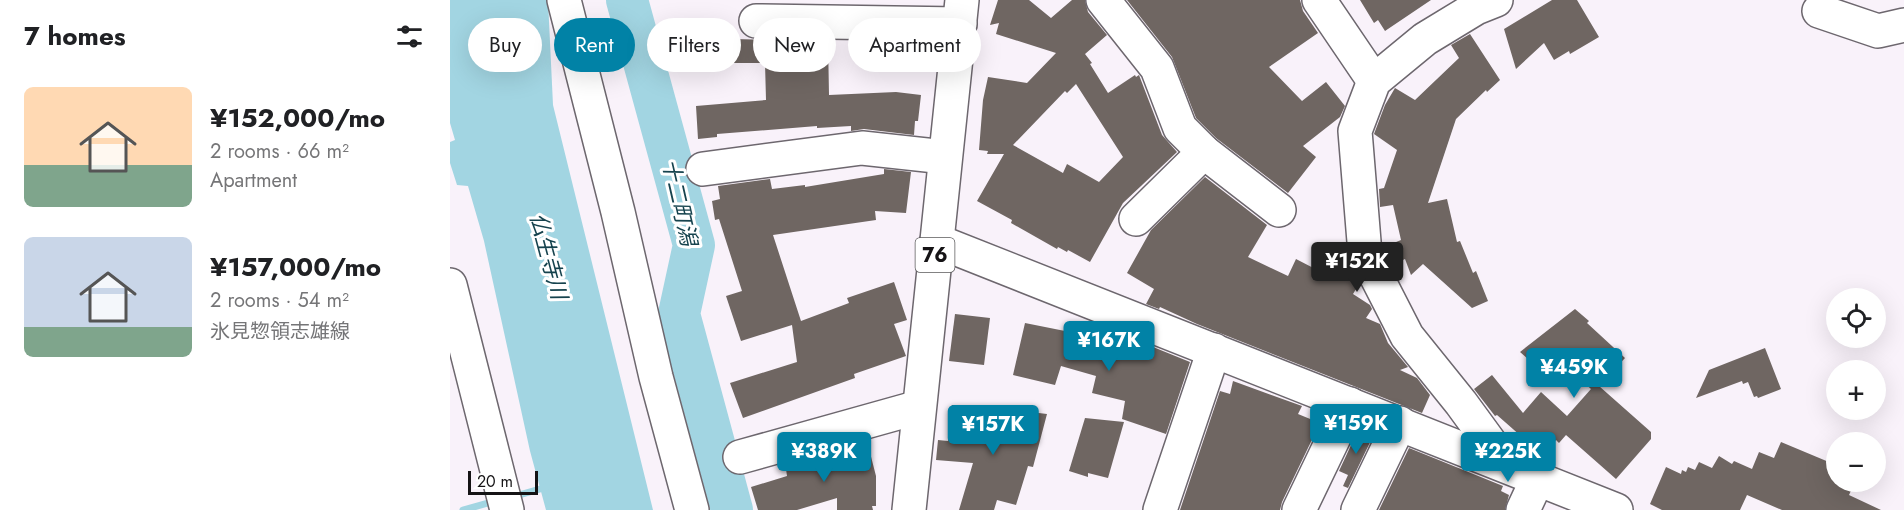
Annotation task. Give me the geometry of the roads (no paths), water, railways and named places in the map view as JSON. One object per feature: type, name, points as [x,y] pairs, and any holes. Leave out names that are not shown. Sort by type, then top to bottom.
[{"type":"street","points":[[564,0],[613,190],[656,377],[692,510]]},
{"type":"street","points":[[1103,0],[1157,68],[1180,128],[1204,152],[1279,210]]},
{"type":"street","points":[[1319,0],[1374,81]]},
{"type":"street","points":[[1483,3],[1425,39],[1374,81],[1355,130],[1365,254],[1407,336],[1461,403],[1507,466]]},
{"type":"street","points":[[1819,11],[1878,31],[1904,25]]},
{"type":"street","points":[[824,18],[961,12]]},
{"type":"street","name":"76","points":[[909,510],[961,12]]},
{"type":"street","points":[[704,170],[862,148],[945,157]]},
{"type":"street","points":[[1136,219],[1204,152]]},
{"type":"street","points":[[937,241],[1616,510]]},
{"type":"street","points":[[450,285],[507,510]]},
{"type":"street","points":[[1160,510],[1214,350]]},
{"type":"street","points":[[1299,510],[1350,404]]},
{"type":"street","points":[[740,457],[919,407]]},
{"type":"street","points":[[1358,510],[1400,423]]},
{"type":"street","points":[[1522,510],[1538,478]]},
{"type":"water","name":"仏生寺川","points":[[450,0],[548,0],[553,105],[653,510],[546,510],[530,451],[484,241],[468,186],[457,185],[450,163],[450,142],[455,140],[450,123]]},
{"type":"waterway","name":"十二町潟","points":[[627,0],[694,245],[679,314],[732,510]]},
{"type":"waterway","points":[[512,497],[547,487]]},
{"type":"waterway","points":[[463,510],[495,501]]}]
